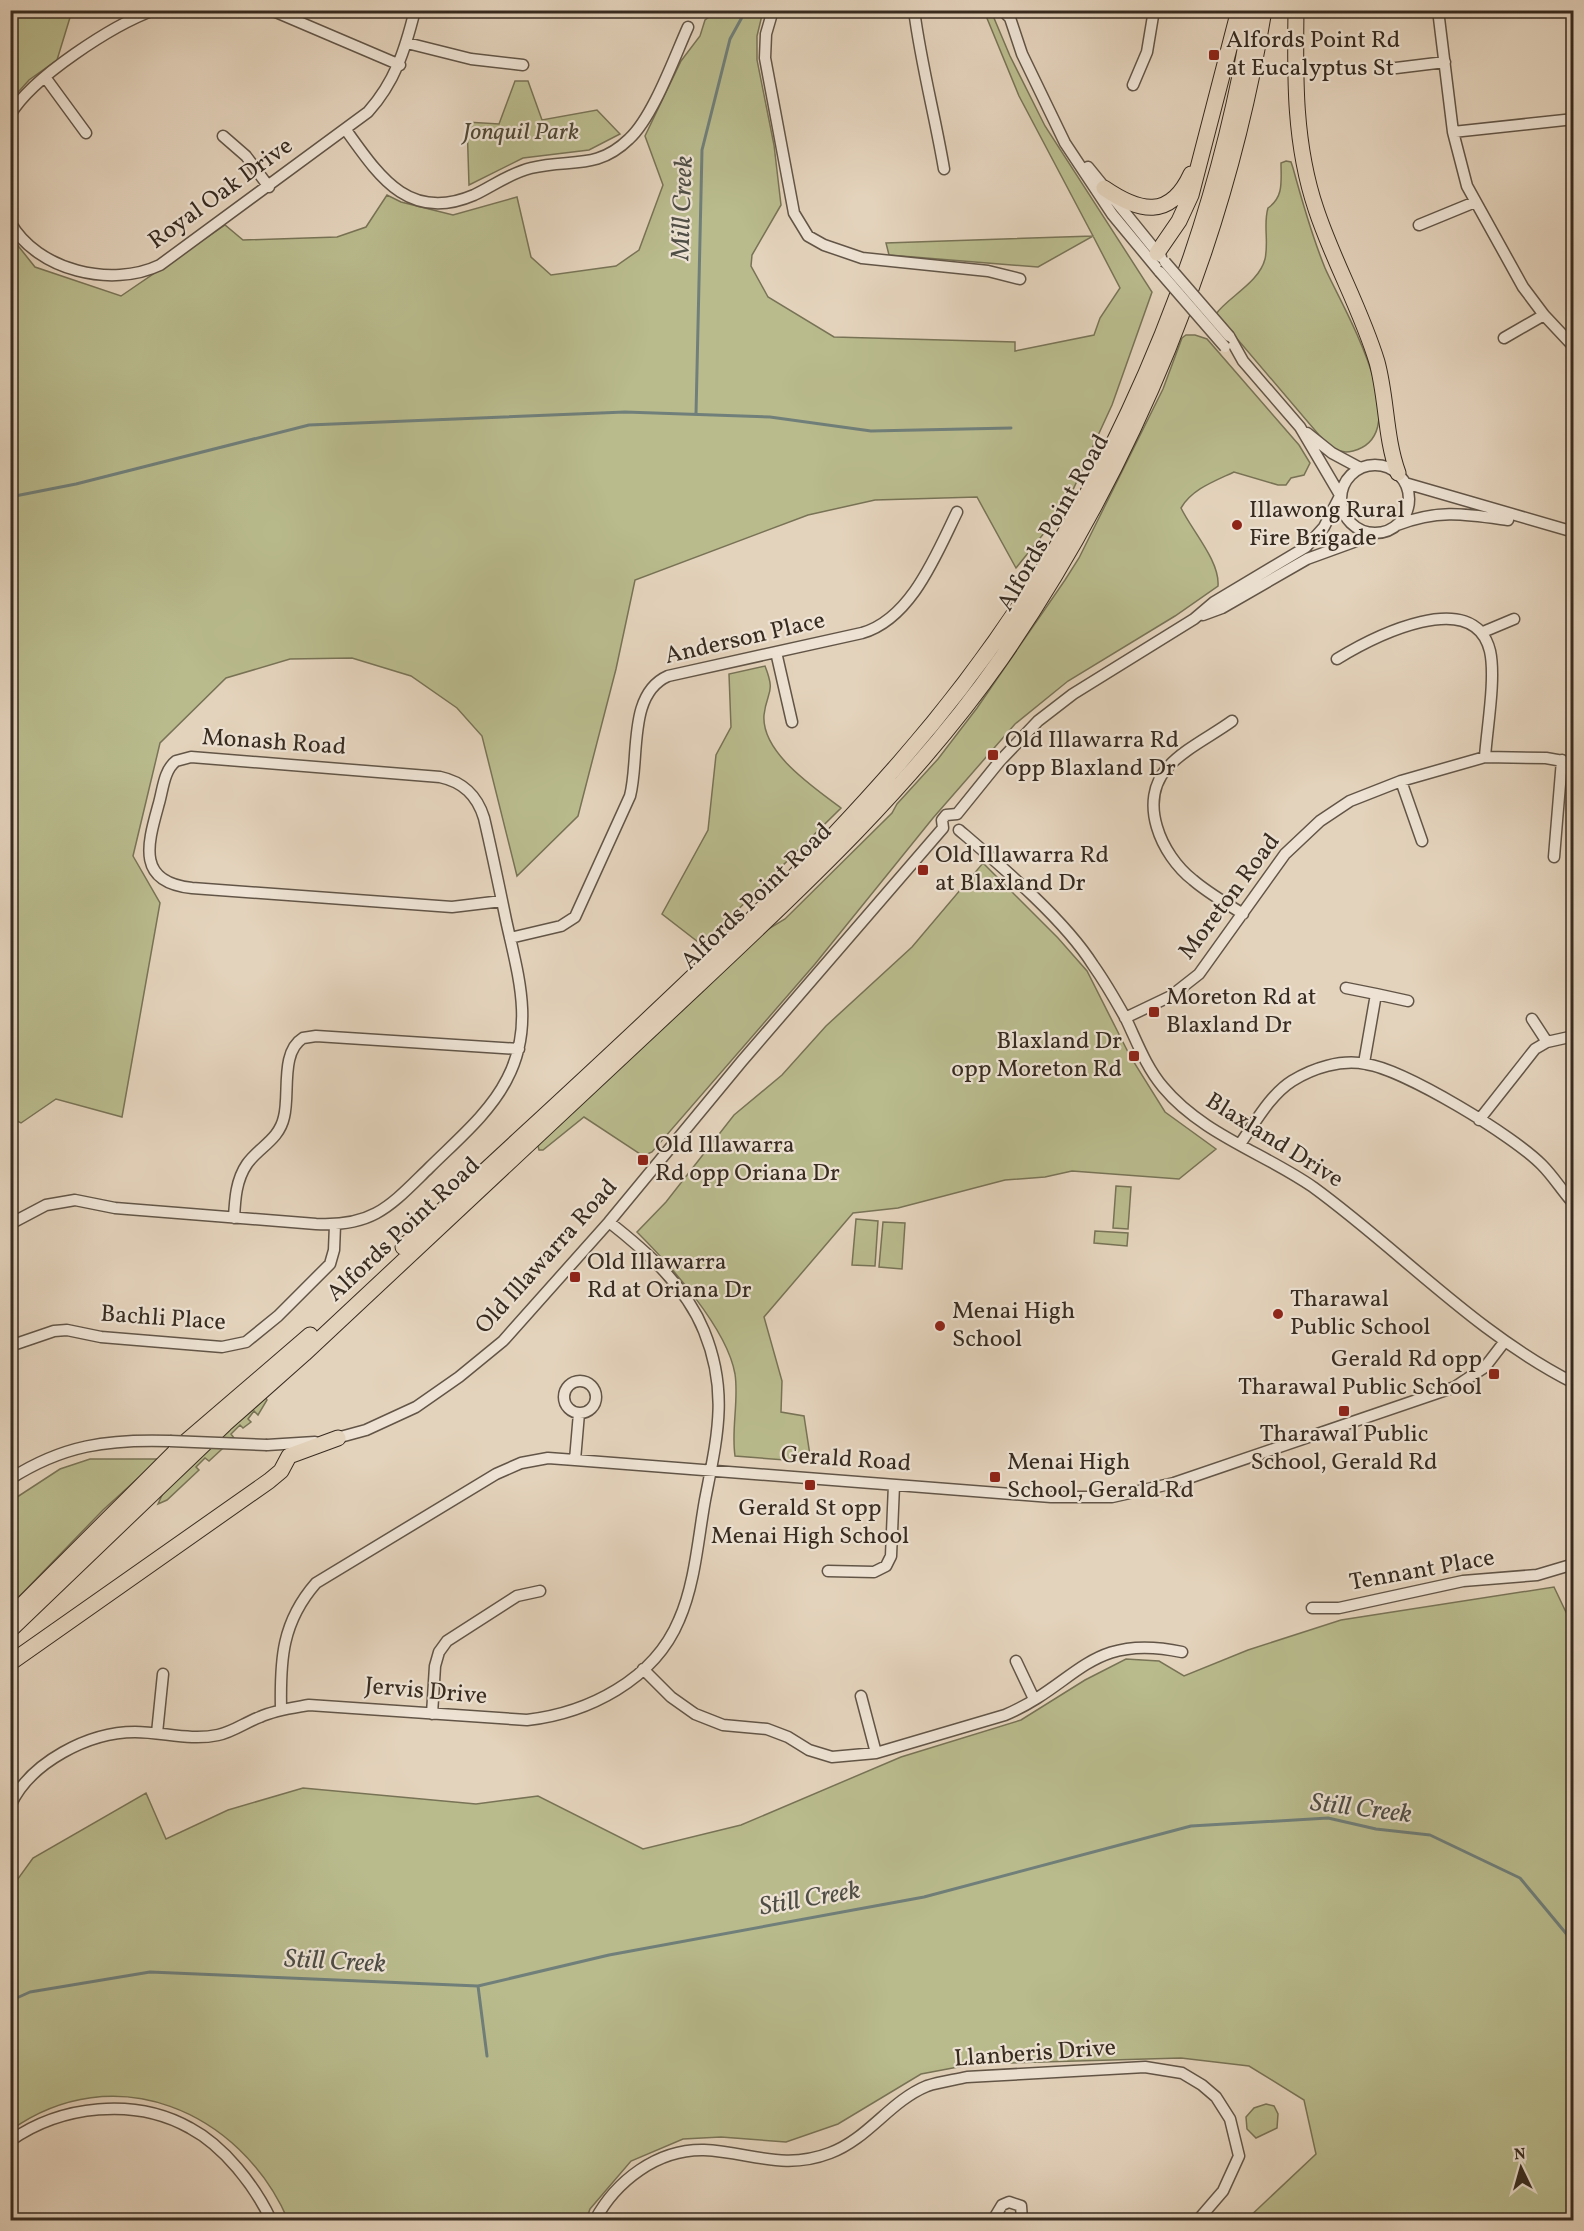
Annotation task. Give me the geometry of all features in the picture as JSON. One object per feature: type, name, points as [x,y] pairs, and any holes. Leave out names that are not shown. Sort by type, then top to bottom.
[{"type":"highway","points":[[1160,263],[1188,205],[1239,10]]},
{"type":"highway","name":"Alfords Point Road","points":[[10,1617],[182,1445],[301,1343],[765,907],[902,761],[990,648],[1024,600],[1067,531],[1113,444],[1151,361],[1190,261],[1212,192],[1238,86],[1252,10]]},
{"type":"highway","name":"Alfords Point Road","points":[[10,1630],[225,1424],[304,1354],[788,901],[872,817],[949,726],[1001,658],[1055,571],[1097,499],[1146,399],[1198,269],[1219,207],[1245,106],[1264,10]]},
{"type":"highway","points":[[1296,10],[1296,96],[1306,172],[1322,226],[1377,362],[1386,432],[1401,478]]},
{"type":"highway","points":[[1104,188],[1134,206],[1148,208],[1161,206],[1174,200],[1184,189],[1199,156]]},
{"type":"highway","points":[[10,1663],[269,1481],[281,1471],[289,1456],[338,1438]]},
{"type":"street","points":[[10,115],[21,98],[45,77],[116,28],[154,10]]},
{"type":"street","points":[[271,10],[400,65]]},
{"type":"street","name":"Royal Oak Drive","points":[[10,222],[28,243],[58,262],[99,275],[130,276],[150,270],[171,259],[346,130],[380,99],[400,65],[415,10]]},
{"type":"street","points":[[773,10],[766,34],[765,58],[792,203],[802,230],[815,241],[862,258],[988,271],[1020,279]]},
{"type":"street","points":[[914,10],[922,64],[939,129],[944,169]]},
{"type":"street","points":[[1133,85],[1147,52],[1154,10]]},
{"type":"street","points":[[1438,10],[1453,132],[1463,175],[1515,275],[1544,315],[1574,346]]},
{"type":"street","points":[[1005,12],[1010,18],[1022,54],[1058,130],[1086,176],[1112,214],[1229,336],[1243,361]]},
{"type":"street","points":[[346,130],[386,183],[412,198],[430,202],[446,203],[466,198],[506,177],[534,167],[590,162],[615,151],[638,129],[688,27]]},
{"type":"street","points":[[407,43],[471,59],[523,65]]},
{"type":"street","points":[[1396,68],[1445,62]]},
{"type":"street","points":[[45,77],[86,133]]},
{"type":"street","points":[[1053,116],[1104,188],[1225,347],[1243,361],[1300,427],[1332,453],[1360,468]]},
{"type":"street","points":[[1453,132],[1574,119]]},
{"type":"street","points":[[224,136],[246,156],[269,187]]},
{"type":"street","points":[[1419,225],[1476,202]]},
{"type":"street","points":[[1504,338],[1544,315]]},
{"type":"street","points":[[1300,427],[1340,496],[1341,506],[1348,521],[1362,531],[1379,533]]},
{"type":"street","points":[[957,814],[999,762],[1038,721],[1073,694],[1194,619],[1214,602],[1306,548],[1324,527],[1340,496],[1343,484],[1360,468],[1380,465],[1401,478],[1541,524],[1574,532]]},
{"type":"street","points":[[1397,525],[1408,506],[1401,478]]},
{"type":"street","points":[[1194,619],[1222,608],[1307,560],[1340,545],[1420,517],[1445,512],[1541,524]]},
{"type":"street","name":"Anderson Place","points":[[510,938],[561,926],[579,912],[630,796],[636,766],[641,706],[647,691],[654,684],[668,676],[862,633],[891,620],[908,603],[957,513]]},
{"type":"street","points":[[1337,659],[1368,642],[1439,618],[1461,620],[1483,632],[1491,653],[1492,668],[1485,757]]},
{"type":"street","points":[[1483,632],[1514,619]]},
{"type":"street","points":[[776,652],[792,722]]},
{"type":"street","points":[[1232,721],[1168,766],[1157,783],[1153,809],[1158,832],[1180,869],[1192,880],[1243,914]]},
{"type":"street","name":"Monash Road","points":[[10,1224],[36,1208],[66,1200],[84,1201],[107,1208],[335,1225],[352,1223],[373,1216],[392,1203],[493,1101],[507,1081],[519,1049],[524,1005],[510,938],[502,901],[482,810],[474,796],[455,781],[440,777],[191,757],[176,761],[166,775],[148,853],[154,870],[170,883],[192,888],[452,907],[502,901]]},
{"type":"street","name":"Moreton Road","points":[[1125,1018],[1171,996],[1190,983],[1216,954],[1277,864],[1320,821],[1350,801],[1401,781],[1485,757],[1568,762]]},
{"type":"street","points":[[1554,857],[1568,762]]},
{"type":"street","points":[[1401,781],[1422,841]]},
{"type":"street","points":[[948,813],[957,814],[962,821],[959,830],[951,833],[943,828],[944,817],[948,813]]},
{"type":"street","name":"Old Illawarra Road","points":[[10,1479],[41,1461],[76,1448],[109,1441],[267,1445],[338,1438],[398,1416],[459,1377],[518,1326],[943,828]]},
{"type":"street","name":"Blaxland Drive","points":[[959,830],[1026,890],[1077,943],[1125,1018],[1162,1086],[1200,1121],[1302,1180],[1344,1210],[1468,1314],[1541,1366],[1574,1383]]},
{"type":"street","points":[[1346,988],[1408,1001]]},
{"type":"street","points":[[1364,1063],[1376,994]]},
{"type":"street","points":[[1532,1019],[1546,1042]]},
{"type":"street","points":[[234,1218],[241,1173],[251,1158],[274,1138],[282,1124],[290,1059],[297,1041],[309,1036],[493,1045],[519,1049]]},
{"type":"street","points":[[1479,1120],[1535,1049],[1546,1042],[1574,1036]]},
{"type":"street","points":[[1240,1144],[1270,1102],[1290,1082],[1314,1070],[1339,1063],[1364,1063],[1406,1077],[1479,1120],[1541,1163],[1574,1204]]},
{"type":"street","name":"Jervis Drive","points":[[10,1806],[32,1778],[54,1758],[82,1743],[113,1734],[157,1733],[190,1737],[219,1735],[281,1709],[309,1705],[336,1705],[527,1720],[547,1718],[587,1706],[644,1669],[674,1632],[685,1606],[717,1440],[720,1400],[717,1375],[704,1329],[690,1304],[673,1281],[609,1222]]},
{"type":"street","name":"Bachli Place","points":[[10,1346],[54,1331],[67,1330],[101,1337],[222,1347],[246,1342],[260,1333],[330,1264],[334,1250],[335,1225]]},
{"type":"street","name":"Gerald Road","points":[[281,1709],[282,1656],[288,1626],[299,1603],[316,1583],[496,1473],[521,1463],[548,1458],[1081,1498],[1143,1491],[1174,1483],[1455,1388],[1485,1367],[1505,1341]]},
{"type":"street","points":[[575,1460],[579,1413]]},
{"type":"street","points":[[828,1571],[874,1572],[886,1566],[891,1556],[894,1485]]},
{"type":"street","name":"Tennant Place","points":[[1312,1608],[1339,1608],[1462,1581],[1537,1575],[1572,1569]]},
{"type":"street","points":[[432,1714],[435,1666],[439,1652],[447,1641],[517,1596],[540,1591]]},
{"type":"street","points":[[644,1669],[683,1707],[711,1722],[767,1729],[788,1737],[809,1750],[832,1757],[876,1753],[1005,1715],[1034,1699],[1084,1665],[1118,1649],[1144,1645],[1182,1652]]},
{"type":"street","points":[[1016,1661],[1034,1699]]},
{"type":"street","points":[[157,1733],[163,1674]]},
{"type":"street","points":[[861,1696],[876,1753]]},
{"type":"street","name":"Llanberis Drive","points":[[596,2220],[604,2204],[620,2184],[655,2162],[689,2151],[704,2150],[774,2162],[816,2158],[859,2139],[909,2097],[926,2087],[942,2082],[967,2078],[1145,2067],[1182,2073],[1202,2085],[1216,2097],[1230,2119],[1239,2156],[1223,2191],[1198,2220]]},
{"type":"street","points":[[10,2140],[64,2115],[90,2110],[116,2108],[167,2118],[190,2128],[213,2144],[238,2171],[271,2220]]},
{"type":"street","points":[[993,2220],[1002,2205],[1009,2202],[1021,2206],[1022,2220]]},
{"type":"green space","points":[[11,10],[72,11],[57,60],[29,80],[11,100]]},
{"type":"green space","points":[[717,11],[763,11],[757,36],[757,60],[774,145],[781,205],[752,255],[751,266],[768,297],[834,337],[1015,342],[1015,351],[1094,335],[1100,318],[1120,288],[1019,96],[984,11],[991,11],[1010,56],[1045,126],[1152,292],[1112,405],[1065,507],[1016,568],[977,497],[875,500],[808,515],[635,580],[616,669],[578,816],[517,876],[482,736],[457,708],[411,676],[352,658],[290,659],[226,678],[160,743],[133,856],[160,903],[122,1117],[56,1099],[21,1123],[11,1118],[11,237],[35,267],[121,296],[225,225],[243,240],[337,237],[366,227],[387,195],[401,202],[453,215],[517,197],[531,257],[551,275],[616,266],[639,250],[663,185],[645,136],[681,61],[700,36],[705,20]]},
{"type":"green space","name":"Jonquil Park","points":[[515,81],[528,81],[542,120],[597,110],[620,134],[589,150],[523,158],[469,185],[467,122],[499,124]]},
{"type":"green space","points":[[1291,162],[1320,256],[1358,336],[1377,394],[1379,420],[1372,440],[1353,451],[1338,451],[1326,443],[1216,314],[1262,268],[1266,253],[1268,208],[1279,194],[1281,163]]},
{"type":"green space","points":[[1093,236],[1038,267],[889,255],[886,243]]},
{"type":"green space","points":[[1186,335],[1207,339],[1299,445],[1310,463],[1304,475],[1291,478],[1286,485],[1278,485],[1234,472],[1204,486],[1186,501],[1181,508],[1215,566],[1218,586],[1175,616],[1068,681],[1015,724],[933,818],[815,964],[652,1152],[643,1156],[584,1117],[543,1150],[539,1150],[538,1146],[550,1132],[765,931],[785,919],[892,813],[897,804],[938,759],[977,708],[1079,558],[1163,389],[1182,338]]},
{"type":"green space","points":[[765,666],[770,682],[770,692],[765,707],[765,729],[771,743],[780,756],[804,780],[841,808],[702,945],[662,914],[708,830],[716,755],[731,727],[729,674]]},
{"type":"green space","points":[[983,863],[1058,938],[1087,971],[1130,1056],[1165,1112],[1216,1149],[1179,1179],[1072,1171],[1045,1177],[1005,1180],[898,1208],[853,1213],[764,1317],[782,1381],[781,1412],[804,1416],[811,1462],[735,1456],[736,1384],[730,1356],[721,1337],[695,1298],[637,1232],[666,1202],[734,1115],[782,1075],[826,1026],[912,947]]},
{"type":"green space","points":[[1116,1186],[1131,1187],[1128,1229],[1113,1228]]},
{"type":"green space","points":[[856,1219],[878,1221],[875,1266],[852,1265]]},
{"type":"green space","points":[[883,1222],[905,1223],[902,1269],[879,1267]]},
{"type":"green space","points":[[1095,1231],[1128,1233],[1127,1246],[1094,1243]]},
{"type":"green space","points":[[265,1396],[267,1400],[258,1415],[254,1411],[248,1419],[251,1422],[243,1428],[240,1425],[231,1434],[234,1438],[209,1461],[205,1458],[196,1467],[199,1470],[167,1500],[158,1504],[163,1493]]},
{"type":"green space","points":[[90,1459],[159,1459],[103,1510],[11,1605],[11,1501],[60,1469]]},
{"type":"green space","points":[[1554,1587],[1574,1629],[1573,2220],[1246,2220],[1316,2154],[1304,2100],[1249,2066],[1181,2058],[974,2064],[921,2074],[838,2124],[786,2142],[721,2137],[683,2139],[631,2161],[590,2209],[586,2220],[288,2220],[267,2182],[239,2149],[206,2124],[170,2106],[131,2097],[91,2098],[51,2108],[11,2130],[11,1885],[15,1883],[33,1858],[146,1793],[166,1839],[228,1810],[303,1788],[476,1804],[538,1796],[643,1849],[741,1825],[901,1757],[1021,1720],[1085,1680],[1126,1659],[1159,1661],[1184,1676],[1248,1650],[1341,1620]]},
{"type":"green space","points":[[1266,2104],[1274,2106],[1278,2114],[1277,2128],[1256,2138],[1247,2129],[1246,2117],[1254,2108]]},
{"type":"waterway","name":"Mill Creek","points":[[696,414],[702,150],[730,39],[746,10]]},
{"type":"waterway","points":[[10,497],[76,484],[309,425],[625,412],[770,417],[871,431],[1011,428]]},
{"type":"waterway","name":"Still Creek","points":[[10,2001],[30,1992],[150,1972],[478,1986],[609,1955],[924,1897],[1191,1826],[1328,1818],[1376,1829],[1430,1835],[1520,1878],[1574,1943]]},
{"type":"waterway","points":[[478,1986],[487,2056]]},
{"type":"place","name":"Alfords Point Rd at Eucalyptus St","points":[[1214,55]]},
{"type":"place","name":"Illawong Rural Fire Brigade","points":[[1237,525]]},
{"type":"place","name":"Old Illawarra Rd opp Blaxland Dr","points":[[993,755]]},
{"type":"place","name":"Old Illawarra Rd at Blaxland Dr","points":[[923,870]]},
{"type":"place","name":"Moreton Rd at Blaxland Dr","points":[[1154,1012]]},
{"type":"place","name":"Blaxland Dr opp Moreton Rd","points":[[1134,1056]]},
{"type":"place","name":"Old Illawarra Rd opp Oriana Dr","points":[[643,1160]]},
{"type":"place","name":"Old Illawarra Rd at Oriana Dr","points":[[575,1277]]},
{"type":"place","name":"Tharawal Public School","points":[[1278,1314]]},
{"type":"place","name":"Menai High School","points":[[940,1326]]},
{"type":"place","name":"Gerald Rd opp Tharawal Public School","points":[[1494,1374]]},
{"type":"place","name":"Tharawal Public School, Gerald Rd","points":[[1344,1411]]},
{"type":"place","name":"Menai High School, Gerald Rd","points":[[995,1477]]},
{"type":"place","name":"Gerald St opp Menai High School","points":[[810,1485]]}]
